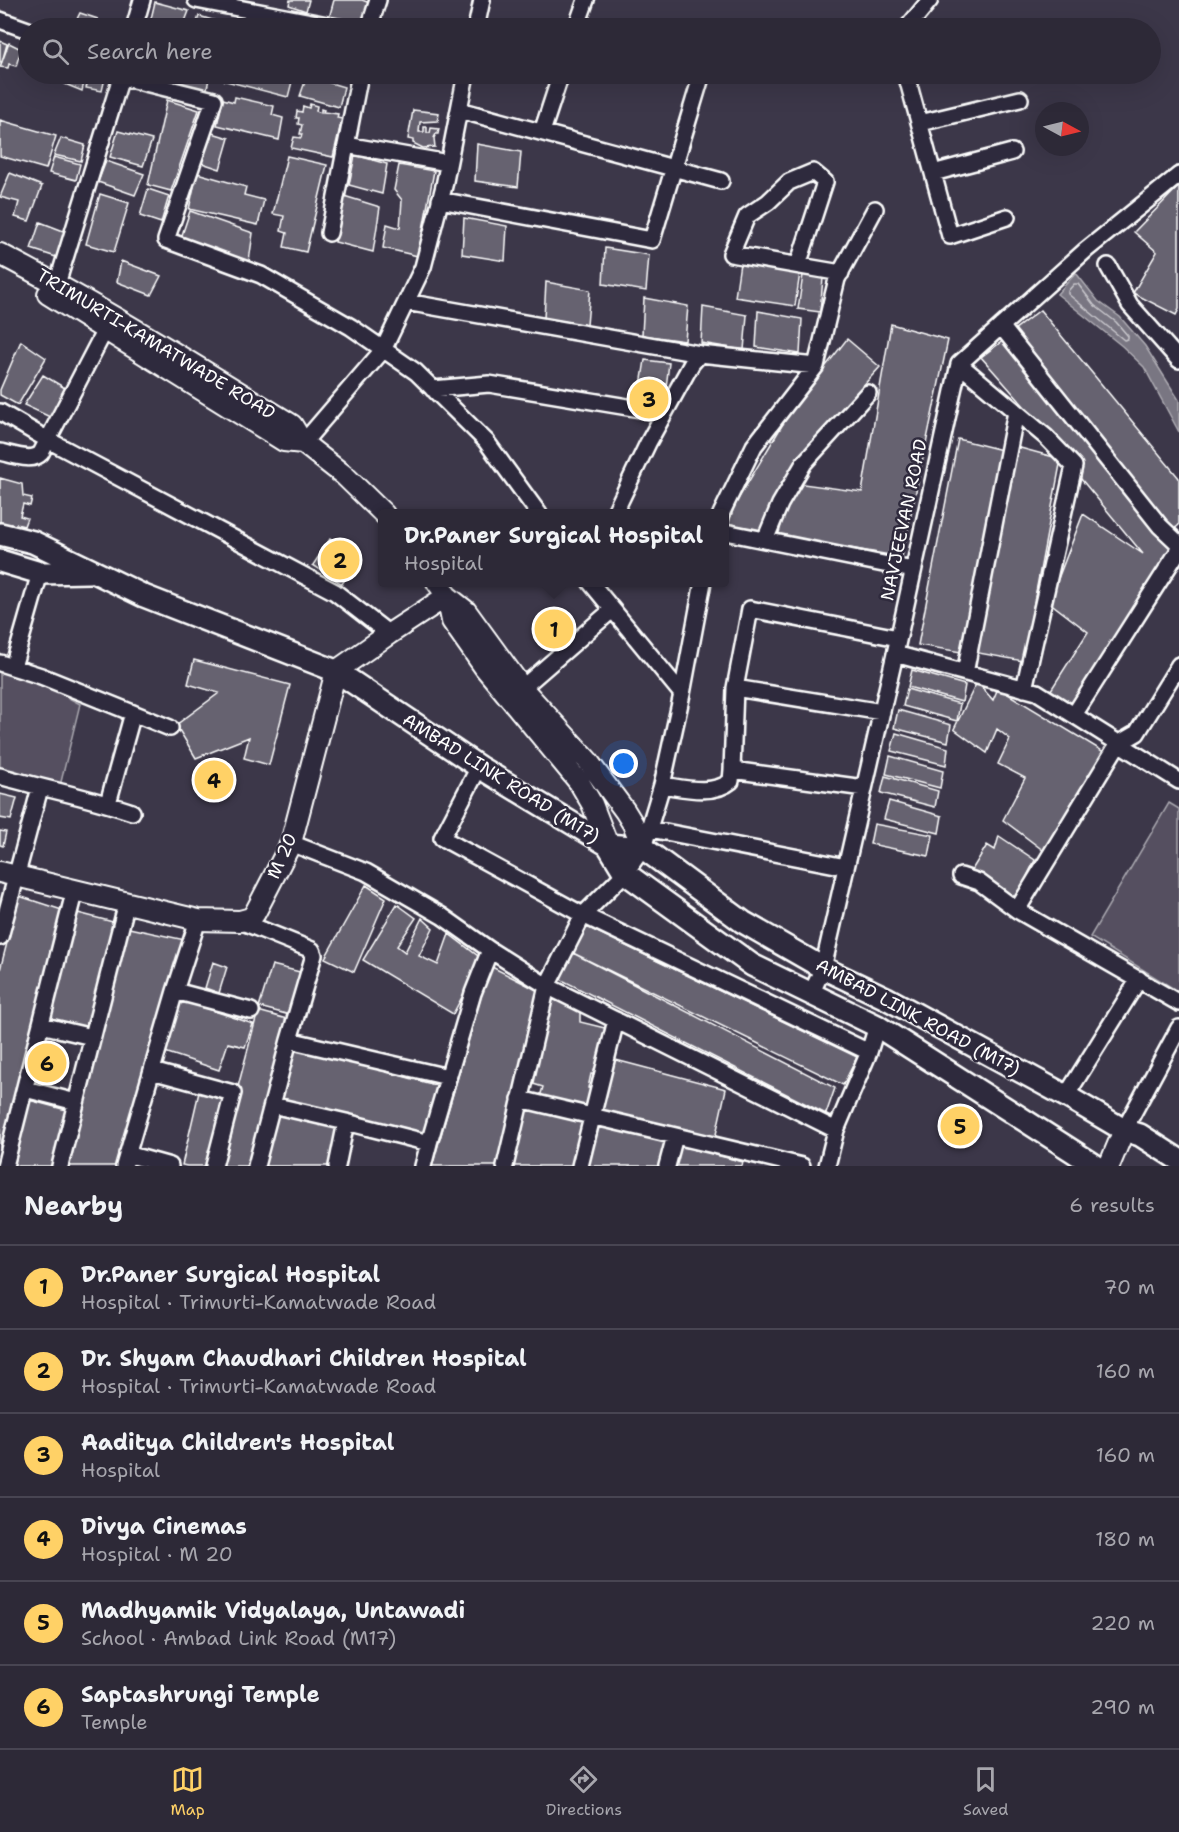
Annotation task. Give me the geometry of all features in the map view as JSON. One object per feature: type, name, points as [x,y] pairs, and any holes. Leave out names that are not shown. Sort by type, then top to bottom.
[{"type":"main road","name":"AMBAD LINK ROAD (M17)","points":[[0,534],[33,542],[144,596],[336,672],[479,767],[608,845],[647,839],[743,922],[823,968],[886,998],[1066,1096],[1124,1130],[1178,1156]]},
{"type":"main road","name":"AMBAD LINK ROAD (M17)","points":[[0,561],[40,573],[92,572]]},
{"type":"main road","points":[[608,845],[625,873],[752,965],[877,1026],[1096,1166]]},
{"type":"street","points":[[137,18],[142,0]]},
{"type":"street","points":[[196,0],[290,18]]},
{"type":"street","points":[[372,18],[378,0]]},
{"type":"street","points":[[478,18],[482,0]]},
{"type":"street","points":[[580,18],[586,0]]},
{"type":"street","points":[[915,18],[930,0]]},
{"type":"street","points":[[0,20],[18,26]]},
{"type":"street","points":[[54,289],[118,84]]},
{"type":"street","points":[[154,84],[214,100],[166,240],[261,275],[351,327],[416,372],[486,441],[536,509]]},
{"type":"street","points":[[329,233],[358,84]]},
{"type":"street","points":[[303,443],[383,350],[423,267],[440,200],[464,84]]},
{"type":"street","points":[[542,132],[558,84]]},
{"type":"street","points":[[440,200],[652,240],[699,84]]},
{"type":"street","points":[[909,84],[950,236],[1007,217]]},
{"type":"street","points":[[920,123],[1020,99]]},
{"type":"street","points":[[459,110],[721,181]]},
{"type":"street","points":[[346,145],[448,163]]},
{"type":"street","points":[[933,173],[1012,152]]},
{"type":"street","points":[[798,266],[825,182],[813,172],[789,182],[768,202],[747,216],[732,254],[798,266],[841,273]]},
{"type":"street","points":[[1024,689],[1074,466],[1046,437],[959,364],[1086,250],[1179,175]]},
{"type":"street","points":[[723,509],[754,446],[816,366],[837,279],[875,208]]},
{"type":"street","name":"TRIMURTI-KAMATWADE ROAD","points":[[0,254],[54,289],[292,425],[303,443],[345,476],[380,509]]},
{"type":"street","points":[[1108,266],[1130,305],[1179,360]]},
{"type":"street","name":"TRIMURTI-KAMATWADE ROAD","points":[[0,268],[54,289],[106,328],[284,441],[303,443]]},
{"type":"street","points":[[406,302],[700,354],[816,366]]},
{"type":"street","points":[[1001,326],[1160,526],[1179,544]]},
{"type":"street","points":[[0,452],[27,458],[37,457],[106,328]]},
{"type":"street","points":[[616,509],[664,413],[692,363],[700,354]]},
{"type":"street","name":"NAVJEEVAN ROAD","points":[[811,994],[823,968],[959,364]]},
{"type":"street","points":[[433,389],[489,384],[664,413]]},
{"type":"street","points":[[765,540],[780,504],[804,463],[868,393]]},
{"type":"street","points":[[0,412],[48,440],[334,592],[389,634]]},
{"type":"street","points":[[965,673],[1016,412]]},
{"type":"street","points":[[729,533],[914,570]]},
{"type":"street","points":[[1074,715],[1179,550]]},
{"type":"street","points":[[40,573],[6,665],[41,676],[170,728]]},
{"type":"street","points":[[597,587],[612,610],[682,694]]},
{"type":"street","points":[[505,1166],[547,986],[583,915],[625,873],[647,839],[662,785],[682,694],[702,587]]},
{"type":"street","points":[[336,672],[389,634],[442,589],[452,621],[485,669],[516,693],[595,770],[633,824],[647,839],[846,867]]},
{"type":"street","points":[[662,785],[708,790],[724,786],[731,781],[735,688],[750,609],[898,638]]},
{"type":"street","points":[[516,693],[612,610]]},
{"type":"street","points":[[895,654],[1036,692],[1178,779]]},
{"type":"street","points":[[1017,910],[1118,744],[1137,733],[1179,665]]},
{"type":"street","name":"M 20","points":[[240,921],[251,918],[255,913],[291,843],[336,672]]},
{"type":"street","points":[[735,688],[882,712]]},
{"type":"street","points":[[516,693],[579,782],[592,804],[608,845]]},
{"type":"street","points":[[108,803],[133,713]]},
{"type":"street","points":[[479,767],[442,838],[583,915],[869,1053]]},
{"type":"street","points":[[732,770],[864,788]]},
{"type":"street","points":[[0,776],[40,788],[108,803],[132,812]]},
{"type":"street","points":[[0,937],[8,874],[40,788]]},
{"type":"street","points":[[291,843],[366,872],[442,916],[547,986],[836,1130]]},
{"type":"street","points":[[8,874],[198,920],[240,921],[312,950],[314,955],[256,1166]]},
{"type":"street","points":[[961,876],[979,882],[1017,910],[1179,1003]]},
{"type":"street","points":[[5,1166],[75,889]]},
{"type":"street","points":[[60,1166],[127,902]]},
{"type":"street","points":[[170,1166],[126,1160],[198,920]]},
{"type":"street","points":[[423,1166],[473,993],[490,950]]},
{"type":"street","points":[[1066,1096],[1139,979]]},
{"type":"street","points":[[175,991],[251,1011]]},
{"type":"street","points":[[580,1166],[616,1020]]},
{"type":"street","points":[[41,1025],[92,1037]]},
{"type":"street","points":[[827,1166],[836,1130],[869,1053],[877,1026]]},
{"type":"street","points":[[1109,1166],[1124,1130],[1179,1028]]},
{"type":"street","points":[[289,1040],[448,1077]]},
{"type":"street","points":[[152,1071],[233,1093],[214,1166]]},
{"type":"street","points":[[25,1089],[76,1102]]},
{"type":"street","points":[[520,1099],[675,1136],[752,1160],[802,1166]]},
{"type":"street","points":[[272,1105],[429,1143]]},
{"type":"street","points":[[337,1166],[346,1122]]},
{"type":"street","points":[[667,1166],[675,1136]]},
{"type":"shaded area","points":[[0,668],[26,675],[80,704],[60,786],[0,771]]},
{"type":"shaded area","points":[[1169,803],[1179,809],[1179,992],[1090,937]]},
{"type":"water","points":[[1076,273],[1098,301],[1120,317],[1145,346],[1179,400],[1179,432],[1144,367],[1122,346],[1057,294]]},
{"type":"building","points":[[290,0],[309,0],[306,11],[289,5]]},
{"type":"building","points":[[334,0],[362,0],[370,3],[366,18],[329,18]]},
{"type":"building","points":[[155,2],[189,11],[186,18],[151,18]]},
{"type":"building","points":[[80,13],[95,18],[78,18]]},
{"type":"building","points":[[0,41],[7,44],[2,62],[0,62]]},
{"type":"building","points":[[9,43],[18,48],[16,66],[9,64],[8,68],[0,67]]},
{"type":"building","points":[[65,84],[84,84],[82,91]]},
{"type":"building","points":[[87,84],[104,84],[102,91],[86,88]]},
{"type":"building","points":[[176,84],[208,84],[206,93],[175,86]]},
{"type":"building","points":[[238,84],[291,84],[288,97]]},
{"type":"building","points":[[304,84],[334,84],[344,87],[339,107],[300,96]]},
{"type":"building","points":[[235,97],[274,106],[272,115],[283,118],[279,140],[217,125],[223,99],[234,102]]},
{"type":"building","points":[[167,100],[199,110],[171,191],[148,185]]},
{"type":"building","points":[[310,104],[317,106],[316,111],[321,113],[321,109],[324,110],[323,112],[338,114],[337,118],[342,119],[333,157],[291,148],[294,137],[301,138],[302,134],[300,134],[302,125],[298,124],[299,118],[296,118],[297,111],[302,112],[303,106],[309,108]]},
{"type":"building","points":[[413,110],[439,113],[438,121],[420,122],[419,132],[424,132],[424,127],[427,127],[427,133],[430,133],[431,128],[439,129],[434,138],[435,147],[423,148],[408,139]]},
{"type":"building","points":[[0,120],[56,136],[46,169],[0,156]]},
{"type":"building","points":[[118,131],[152,140],[143,166],[110,157]]},
{"type":"building","points":[[209,132],[229,138],[220,169],[202,163]]},
{"type":"building","points":[[61,138],[85,145],[81,161],[54,155]]},
{"type":"building","points":[[477,144],[521,152],[518,187],[475,181]]},
{"type":"building","points":[[355,155],[387,164],[382,194],[349,185]]},
{"type":"building","points":[[287,156],[327,165],[306,252],[284,247],[287,233],[281,231],[284,216],[273,214]]},
{"type":"building","points":[[54,157],[80,164],[76,180],[49,173]]},
{"type":"building","points":[[106,161],[144,174],[135,195],[98,182]]},
{"type":"building","points":[[399,165],[434,171],[418,256],[383,248],[387,224],[400,228],[402,200],[394,190]]},
{"type":"building","points":[[10,173],[42,186],[29,221],[15,217],[19,202],[0,197]]},
{"type":"building","points":[[197,173],[246,187],[244,195],[264,200],[258,225],[189,209]]},
{"type":"building","points":[[1179,186],[1179,309],[1176,315],[1133,293],[1157,252],[1134,232]]},
{"type":"building","points":[[148,189],[169,196],[161,223],[140,216]]},
{"type":"building","points":[[100,194],[129,203],[114,252],[86,244]]},
{"type":"building","points":[[344,196],[380,207],[373,252],[335,242]]},
{"type":"building","points":[[190,211],[253,233],[249,261],[180,241]]},
{"type":"building","points":[[464,218],[507,226],[505,261],[462,254]]},
{"type":"building","points":[[40,222],[66,232],[56,257],[31,249]]},
{"type":"building","points":[[605,248],[649,255],[646,291],[603,284]]},
{"type":"building","points":[[121,261],[161,276],[151,295],[117,282]]},
{"type":"building","points":[[740,263],[800,273],[795,306],[735,297]]},
{"type":"building","points":[[803,275],[823,278],[820,312],[798,309]]},
{"type":"building","points":[[546,282],[590,290],[587,325],[544,318]]},
{"type":"building","points":[[644,298],[688,306],[685,341],[642,335]]},
{"type":"building","points":[[703,307],[747,315],[744,350],[701,343]]},
{"type":"building","points":[[1040,310],[1179,478],[1179,525],[1172,531],[1014,330]]},
{"type":"building","points":[[758,311],[802,319],[800,354],[756,347]]},
{"type":"building","points":[[891,324],[948,340],[902,557],[778,536],[796,483],[862,492]]},
{"type":"building","points":[[847,339],[880,367],[797,458],[760,536],[729,523],[734,506],[790,412]]},
{"type":"building","points":[[1004,340],[1177,547],[1074,708],[1049,693],[1088,632],[1049,602],[1083,514],[1143,554],[1081,479],[1070,458],[981,357]]},
{"type":"building","points":[[21,341],[46,358],[18,405],[0,395],[0,390]]},
{"type":"building","points":[[645,360],[669,363],[665,396],[640,392]]},
{"type":"building","points":[[43,375],[65,388],[50,417],[24,405]]},
{"type":"building","points":[[958,439],[1006,451],[967,653],[918,645]]},
{"type":"building","points":[[1013,446],[1061,459],[1023,661],[973,652]]},
{"type":"building","points":[[0,478],[22,484],[23,496],[32,498],[30,506],[23,504],[20,516],[27,518],[24,526],[16,524],[14,532],[0,529]]},
{"type":"building","points":[[330,539],[358,559],[342,584],[313,565]]},
{"type":"building","points":[[194,660],[290,685],[269,765],[244,758],[249,737],[196,758],[176,725],[219,693],[188,684]]},
{"type":"building","points":[[912,670],[965,685],[962,702],[908,687]]},
{"type":"building","points":[[977,682],[993,700],[998,688],[1104,752],[1044,851],[1003,820],[1025,778],[998,764],[1010,739],[997,729],[987,753],[954,729]]},
{"type":"building","points":[[907,689],[960,704],[957,721],[903,706]]},
{"type":"building","points":[[898,710],[951,725],[948,742],[894,728]]},
{"type":"building","points":[[896,733],[948,748],[946,765],[891,751]]},
{"type":"building","points":[[890,756],[943,771],[940,788],[886,774]]},
{"type":"building","points":[[885,776],[938,791],[935,807],[881,793]]},
{"type":"building","points":[[0,794],[17,798],[11,820],[0,818]]},
{"type":"building","points":[[889,801],[942,816],[939,833],[884,819]]},
{"type":"building","points":[[874,824],[933,835],[929,856],[870,844]]},
{"type":"building","points":[[0,831],[6,832],[3,846],[0,845]]},
{"type":"building","points":[[999,836],[1035,860],[1015,900],[970,873],[987,845],[995,850]]},
{"type":"building","points":[[366,885],[386,898],[354,972],[325,958]]},
{"type":"building","points":[[19,896],[65,911],[0,1165],[0,970]]},
{"type":"building","points":[[397,904],[416,918],[397,946],[405,952],[422,918],[433,928],[419,956],[438,965],[449,934],[482,959],[453,1014],[363,960]]},
{"type":"building","points":[[78,913],[117,923],[89,1033],[49,1023]]},
{"type":"building","points":[[587,927],[857,1057],[843,1085],[571,952]]},
{"type":"building","points":[[129,928],[185,940],[121,1166],[66,1166]]},
{"type":"building","points":[[571,952],[835,1088],[826,1114],[560,979]]},
{"type":"building","points":[[213,962],[227,967],[219,993],[205,988]]},
{"type":"building","points":[[272,965],[304,973],[290,1015],[259,1007]]},
{"type":"building","points":[[490,966],[541,992],[498,1166],[432,1166]]},
{"type":"building","points":[[176,998],[253,1024],[245,1047],[228,1043],[219,1070],[162,1051]]},
{"type":"building","points":[[551,999],[580,1007],[580,1022],[609,1029],[596,1074],[591,1074],[588,1088],[595,1090],[594,1095],[589,1095],[587,1110],[539,1100],[543,1087],[530,1083]]},
{"type":"building","points":[[258,1011],[287,1019],[247,1166],[217,1166]]},
{"type":"building","points":[[294,1047],[439,1086],[424,1133],[279,1100]]},
{"type":"building","points":[[612,1059],[726,1089],[715,1139],[597,1113]]},
{"type":"building","points":[[199,1092],[228,1099],[210,1166],[187,1166],[182,1165]]},
{"type":"building","points":[[29,1100],[70,1111],[56,1166],[10,1166]]},
{"type":"building","points":[[526,1106],[584,1121],[573,1166],[511,1166]]},
{"type":"building","points":[[278,1111],[340,1125],[330,1166],[264,1166]]},
{"type":"building","points":[[600,1123],[665,1141],[660,1166],[587,1166]]},
{"type":"building","points":[[678,1144],[743,1162],[742,1166],[672,1166]]},
{"type":"place","name":"Aaditya Children's Hospital","points":[[649,399]]},
{"type":"place","name":"Dr. Shyam Chaudhari Children Hospital","points":[[340,560]]},
{"type":"place","name":"Dr.Paner Surgical Hospital","points":[[554,629]]},
{"type":"place","name":"Divya Cinemas","points":[[214,780]]},
{"type":"place","name":"Saptashrungi Temple","points":[[47,1063]]},
{"type":"place","name":"Madhyamik Vidyalaya, Untawadi","points":[[960,1126]]}]
